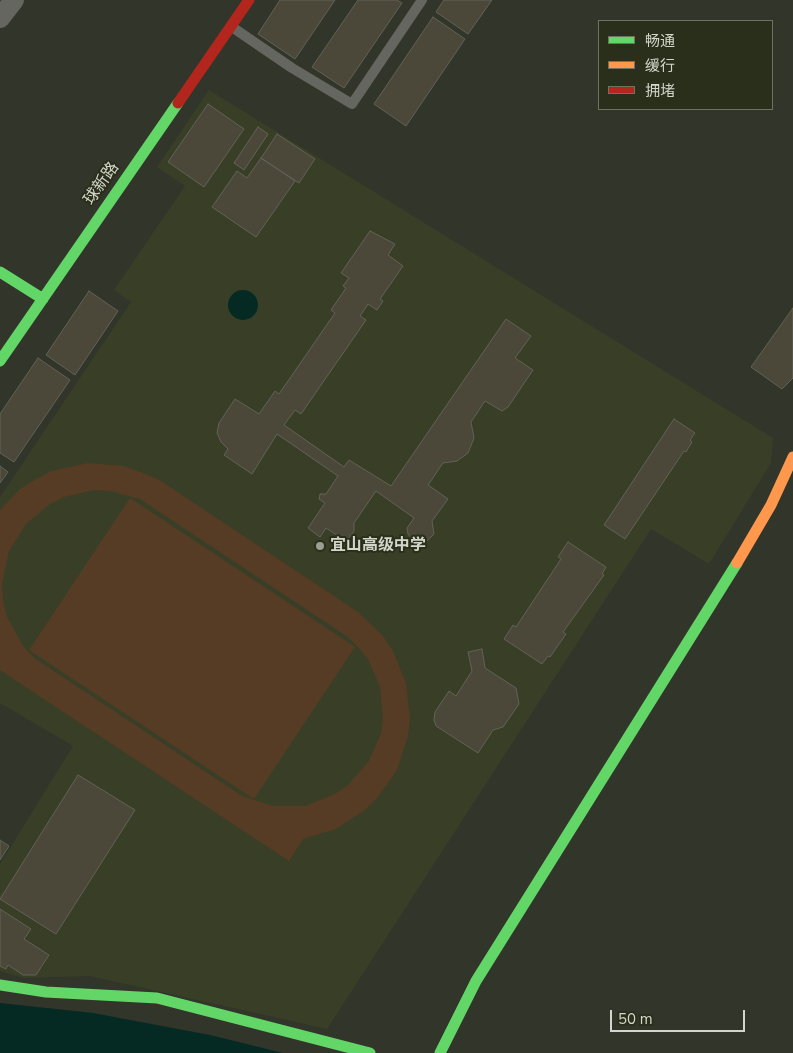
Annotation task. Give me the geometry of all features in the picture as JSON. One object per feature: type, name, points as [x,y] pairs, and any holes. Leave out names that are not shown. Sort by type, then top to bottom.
[{"type":"street","points":[[0,18],[14,0]]},
{"type":"street","name":"球新路","points":[[0,361],[249,0]]},
{"type":"street","points":[[0,272],[43,299]]},
{"type":"street","points":[[440,1053],[476,981],[772,505],[793,457]]},
{"type":"street","points":[[0,985],[46,992],[157,998],[370,1053]]},
{"type":"lane","points":[[231,26],[292,68],[352,104],[422,0]]},
{"type":"shaded area","name":"宜山高级中学","points":[[209,90],[773,438],[771,463],[709,564],[651,529],[327,1029],[90,976],[24,978],[0,971],[0,864],[73,746],[0,703],[0,497],[131,302],[114,290],[185,186],[157,167]]},
{"type":"shaded area","points":[[88,463],[124,466],[158,479],[358,612],[383,636],[393,651],[406,683],[410,719],[408,736],[397,770],[377,798],[365,810],[336,829],[303,839],[289,861],[0,670],[0,510],[20,489],[52,471]],"holes":[[[94,490],[110,491],[140,499],[348,637],[368,659],[380,687],[383,718],[381,733],[369,761],[348,785],[335,794],[305,806],[273,806],[242,796],[34,658],[23,646],[7,617],[3,601],[2,584],[9,551],[26,524],[50,504],[64,497]]]},
{"type":"shaded area","points":[[130,498],[355,647],[254,799],[29,650]]},
{"type":"water","points":[[243,290],[254,294],[258,305],[254,316],[243,320],[232,316],[228,305],[232,294]]},
{"type":"water","points":[[0,1003],[93,1013],[210,1035],[283,1053],[0,1053]]},
{"type":"building","points":[[280,0],[335,0],[295,59],[258,34]]},
{"type":"building","points":[[358,0],[397,0],[402,3],[344,88],[312,67]]},
{"type":"building","points":[[444,0],[492,0],[468,34],[436,12]]},
{"type":"building","points":[[433,17],[465,39],[406,126],[374,104]]},
{"type":"building","points":[[208,104],[244,129],[204,187],[168,162]]},
{"type":"building","points":[[258,127],[268,134],[244,170],[234,163]]},
{"type":"building","points":[[277,134],[315,159],[299,183],[261,158]]},
{"type":"building","points":[[261,158],[295,181],[256,237],[212,207],[237,171],[247,178]]},
{"type":"building","points":[[370,231],[395,244],[388,255],[403,266],[380,299],[383,301],[377,310],[368,304],[360,316],[366,320],[301,414],[295,410],[284,425],[344,467],[349,460],[391,486],[506,319],[531,336],[515,358],[533,370],[508,407],[502,411],[485,401],[471,422],[474,438],[468,453],[457,461],[443,463],[428,485],[448,499],[432,521],[434,534],[425,543],[414,542],[408,534],[407,528],[414,518],[376,491],[354,523],[354,531],[349,538],[341,538],[326,528],[320,537],[308,528],[325,503],[319,499],[320,494],[326,494],[338,476],[277,434],[252,474],[224,455],[228,449],[221,442],[217,433],[219,423],[235,399],[259,414],[275,391],[279,394],[335,313],[331,310],[346,288],[343,286],[349,278],[341,273]]},
{"type":"building","points":[[89,291],[118,311],[75,375],[46,355]]},
{"type":"building","points":[[793,308],[793,378],[782,389],[751,367]]},
{"type":"building","points":[[38,358],[70,380],[14,462],[0,453],[0,414]]},
{"type":"building","points":[[674,419],[695,433],[690,440],[692,442],[625,539],[604,525]]},
{"type":"building","points":[[0,466],[8,472],[0,483]]},
{"type":"building","points":[[568,542],[606,567],[602,574],[604,575],[563,632],[566,634],[550,657],[548,656],[542,664],[504,639],[513,625],[516,627],[561,559],[558,557]]},
{"type":"building","points":[[482,649],[485,668],[516,688],[519,704],[503,727],[493,730],[478,753],[436,726],[434,720],[435,712],[449,691],[456,696],[472,671],[468,652]]},
{"type":"building","points":[[78,775],[135,810],[56,934],[0,899]]},
{"type":"building","points":[[0,840],[9,846],[0,860]]},
{"type":"building","points":[[0,909],[31,929],[24,939],[49,955],[36,975],[23,975],[8,965],[6,969],[0,966]]},
{"type":"traffic: fast","points":[[0,361],[178,103]]},
{"type":"traffic: fast","points":[[0,272],[43,299]]},
{"type":"traffic: fast","points":[[440,1053],[476,981],[737,563]]},
{"type":"traffic: fast","points":[[0,985],[46,992],[157,998],[370,1053]]},
{"type":"traffic: slow","points":[[737,563],[771,505],[793,457]]},
{"type":"traffic: jam","points":[[178,103],[249,0]]},
{"type":"place","name":"宜山高级中学","points":[[320,546]]}]
